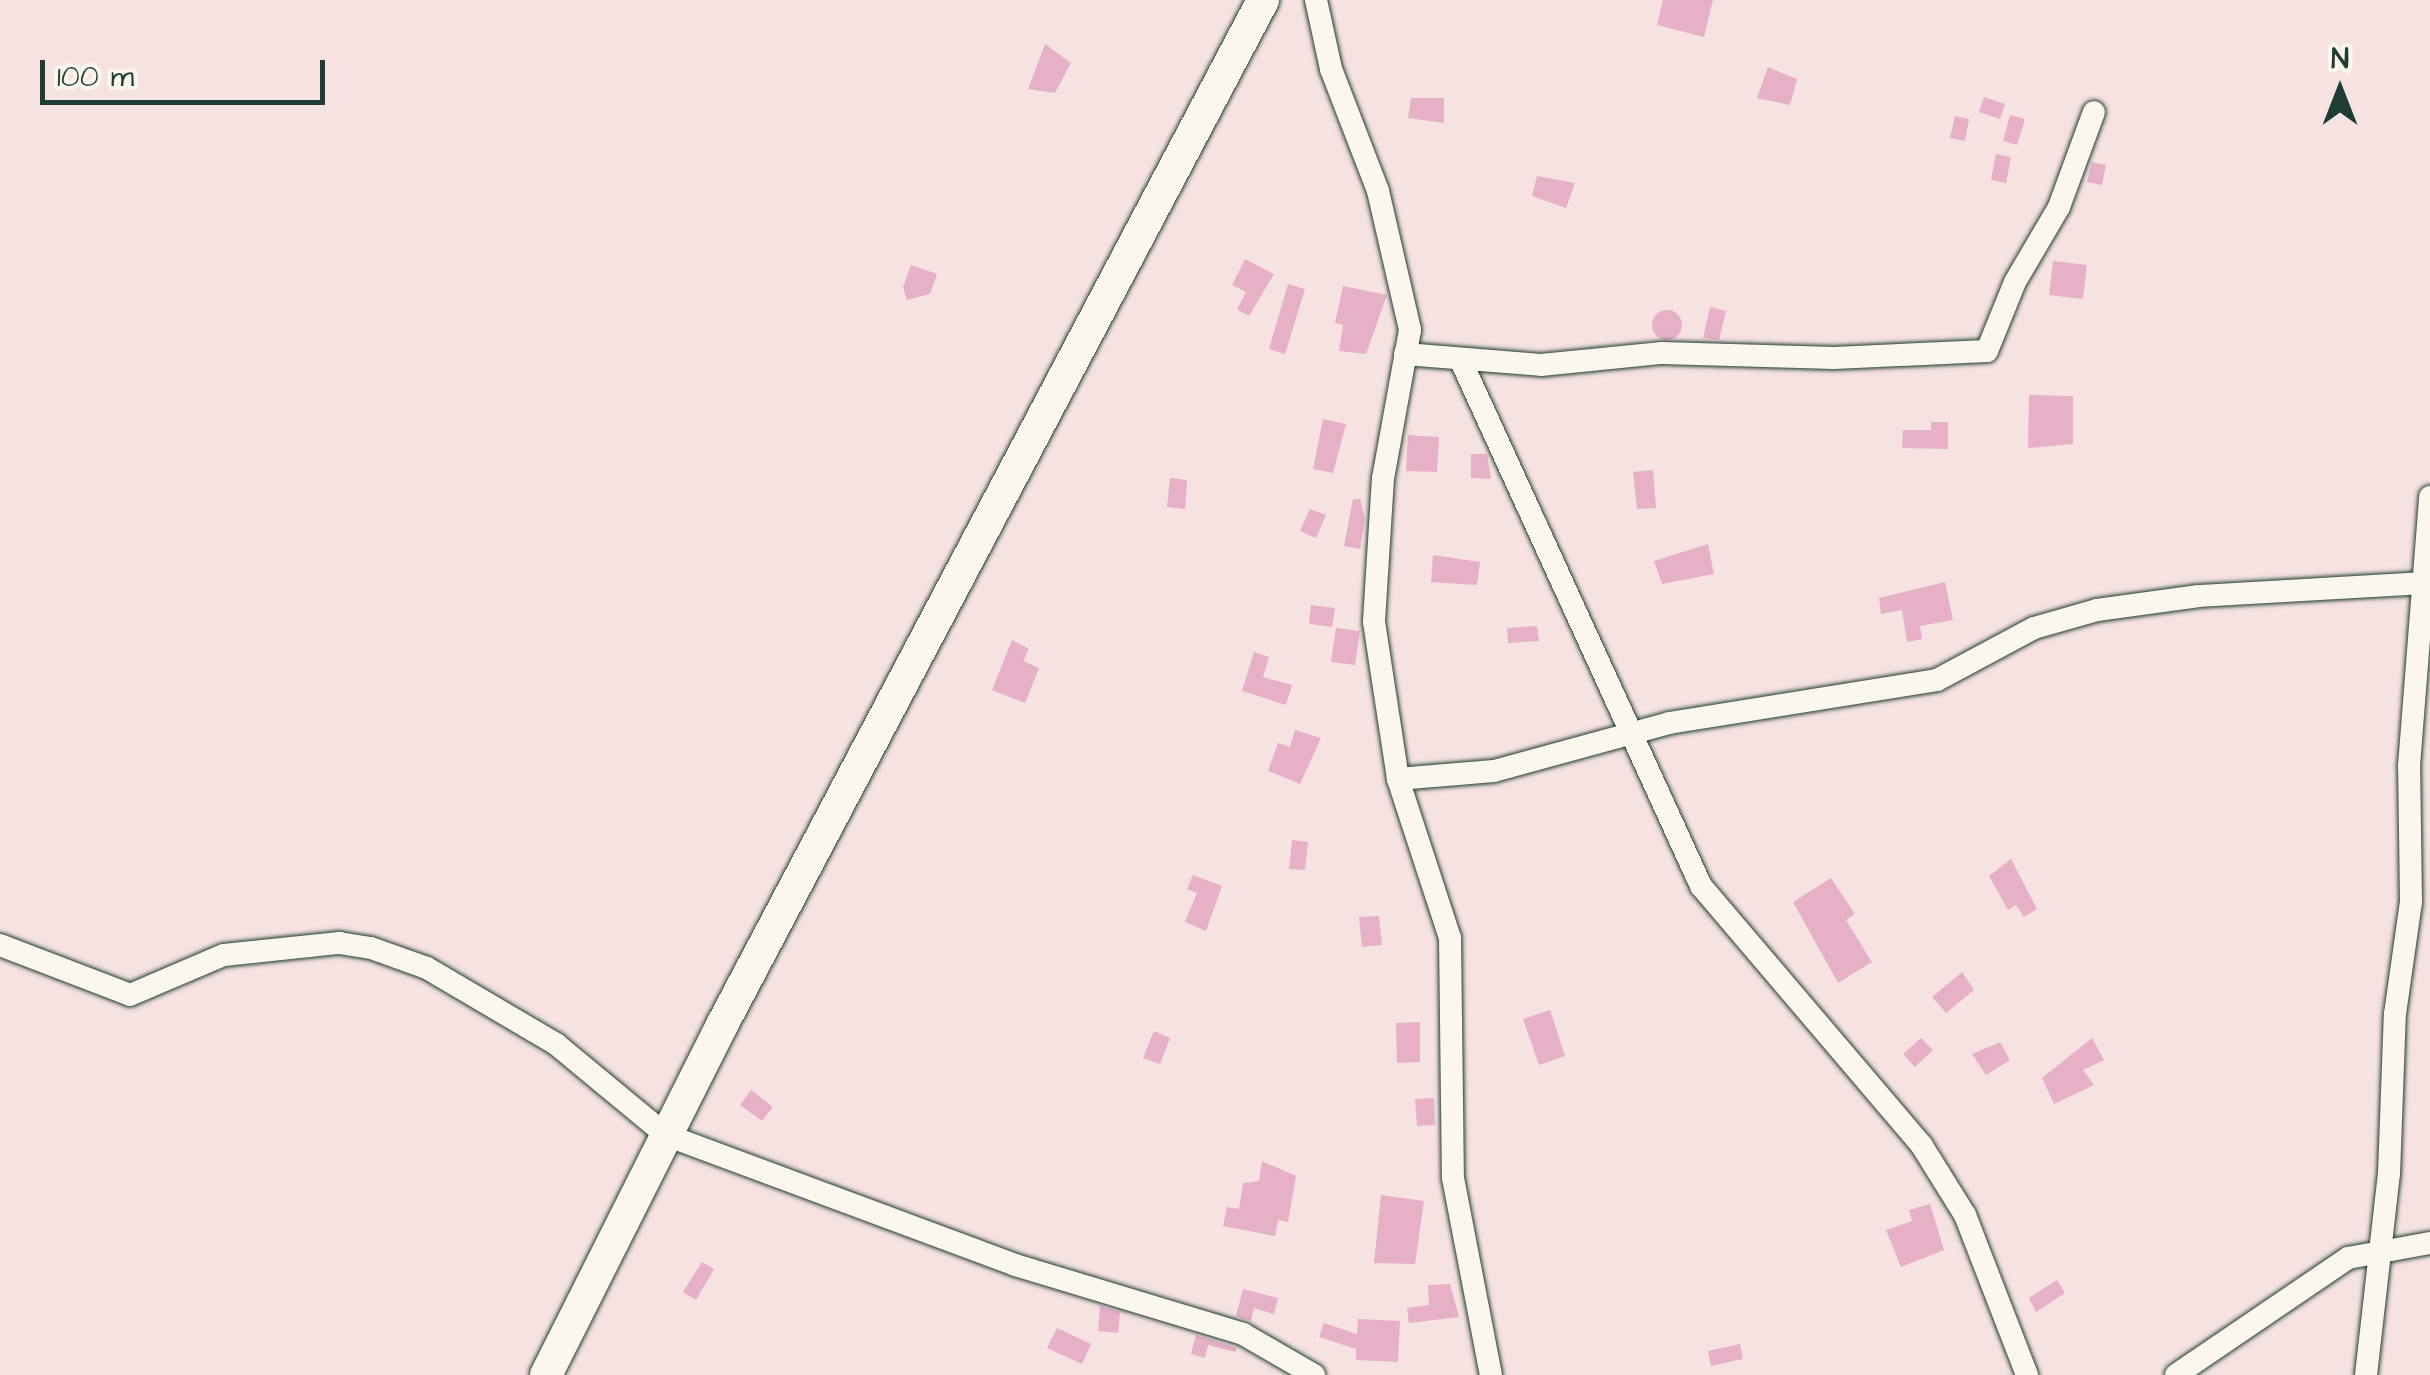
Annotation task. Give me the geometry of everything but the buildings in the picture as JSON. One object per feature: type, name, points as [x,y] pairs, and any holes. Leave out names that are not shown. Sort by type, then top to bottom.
[{"type":"street","points":[[546,1375],[666,1135],[1263,0]]},
{"type":"street","points":[[1316,0],[1330,70],[1378,192],[1410,330],[1383,478],[1374,622],[1398,779],[1450,938],[1453,1178],[1491,1375]]},
{"type":"street","points":[[1406,354],[1462,363],[1541,365],[1662,353],[1834,358],[1987,352],[2014,282],[2059,208],[2094,112]]},
{"type":"street","points":[[1462,363],[1631,732],[1656,799],[1701,886],[1922,1146],[1966,1215],[2027,1375]]},
{"type":"street","points":[[2366,1375],[2379,1253],[2395,1014],[2411,902],[2408,766],[2430,497]]},
{"type":"street","points":[[1398,779],[1494,771],[1631,732],[1937,680],[2034,628],[2097,610],[2199,596],[2423,583]]},
{"type":"street","points":[[0,945],[130,995],[224,955],[339,943],[371,948],[427,968],[556,1044],[666,1135],[1016,1265],[1243,1334],[1314,1375]]},
{"type":"street","points":[[2176,1375],[2348,1258],[2430,1243]]}]
